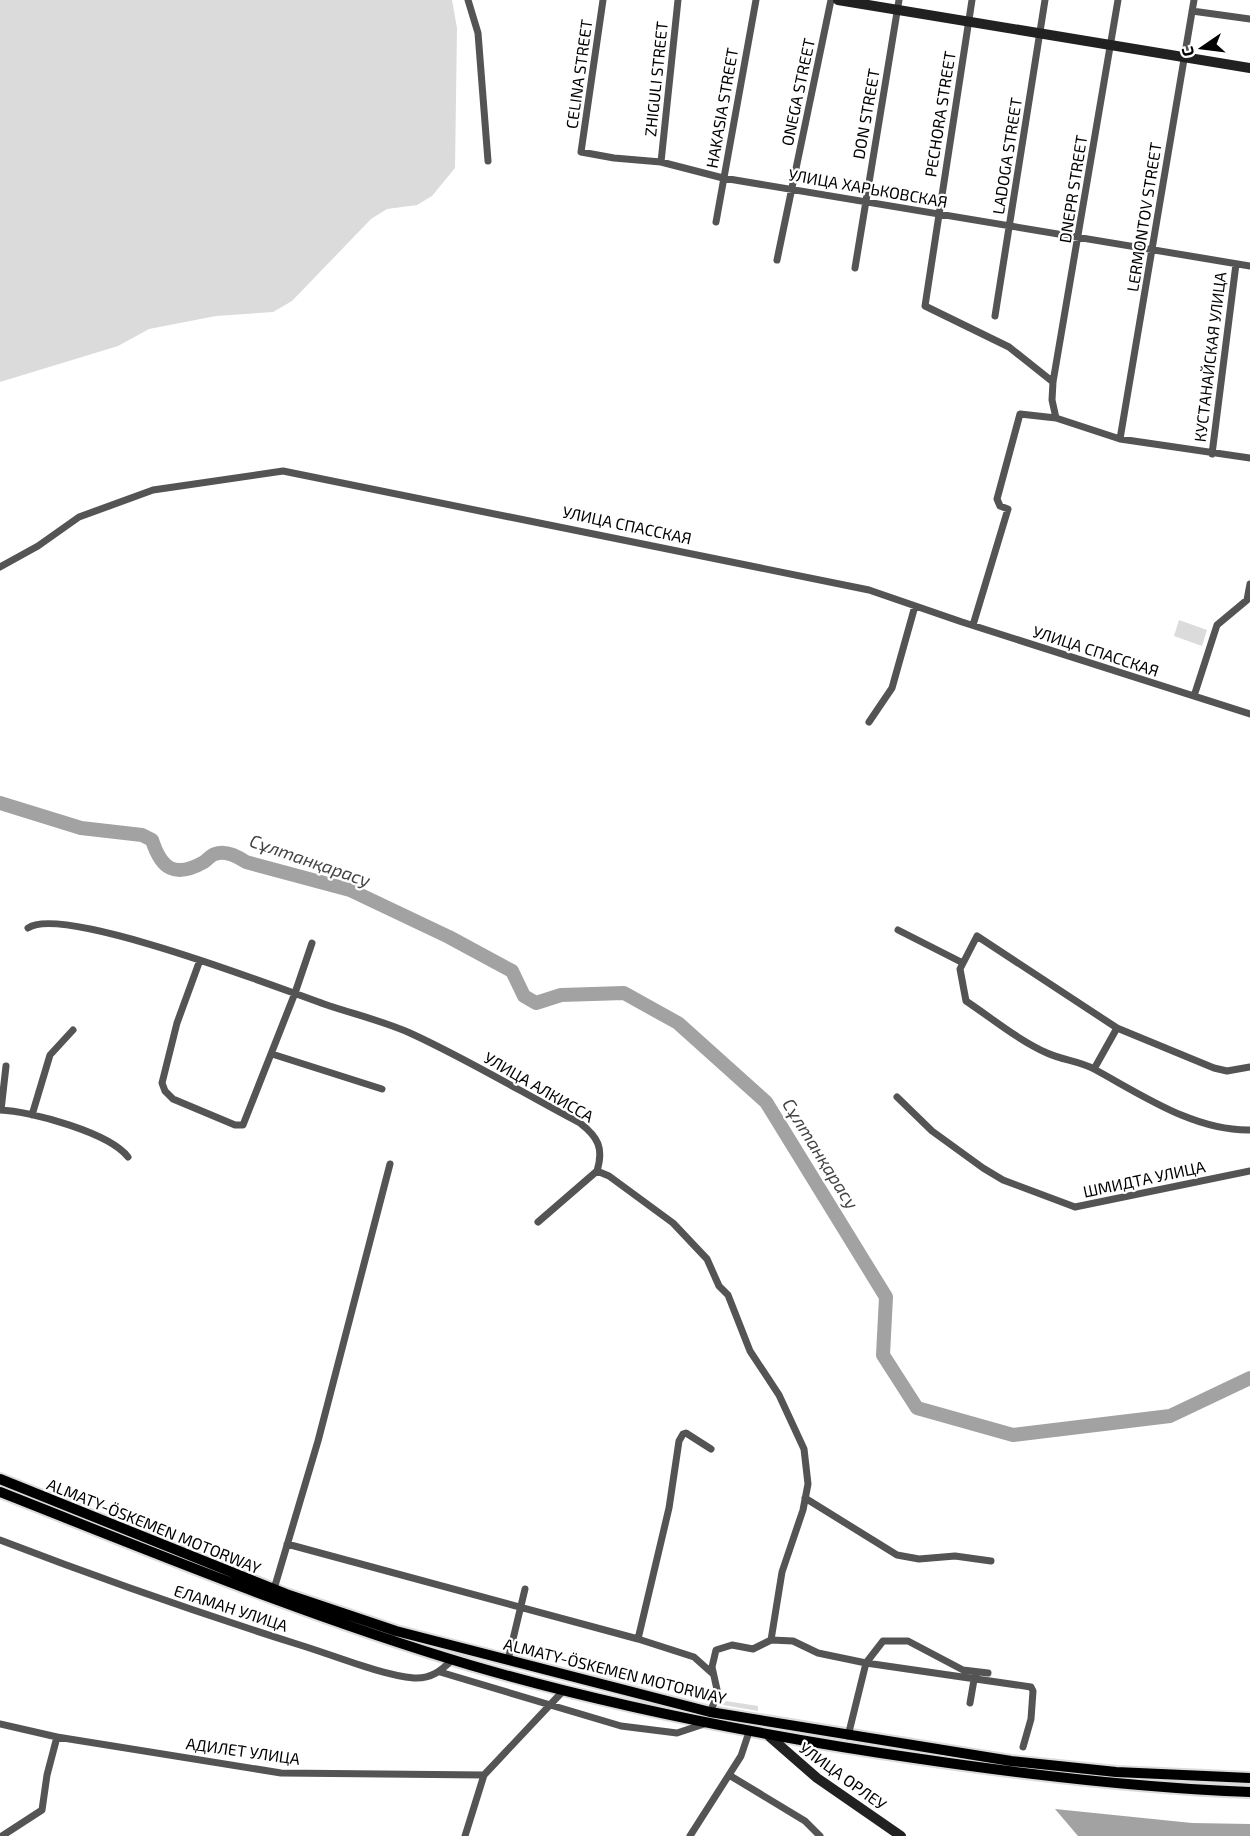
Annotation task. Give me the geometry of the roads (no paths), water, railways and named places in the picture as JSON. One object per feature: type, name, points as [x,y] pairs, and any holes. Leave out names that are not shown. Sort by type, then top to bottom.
[{"type":"main road","name":"ALMATY-ÖSKEMEN MOTORWAY","points":[[0,1479],[453,1659],[564,1690],[708,1718],[848,1736],[1011,1761],[1104,1771],[1250,1778]]},
{"type":"main road","name":"ALMATY-ÖSKEMEN MOTORWAY","points":[[0,1492],[272,1599],[412,1641],[508,1660],[749,1732],[770,1737],[1109,1785],[1250,1792]]},
{"type":"street","points":[[468,0],[478,33],[488,161]]},
{"type":"street","name":"CELINA STREET","points":[[581,152],[603,0]]},
{"type":"street","name":"ZHIGULI STREET","points":[[661,162],[678,0]]},
{"type":"street","name":"HAKASIA STREET","points":[[716,222],[756,0]]},
{"type":"street","name":"ONEGA STREET","points":[[777,260],[831,0]]},
{"type":"street","points":[[838,0],[898,5],[1039,34],[1250,69]]},
{"type":"street","name":"PECHORA STREET","points":[[972,0],[924,304],[966,328],[1009,347],[1053,382]]},
{"type":"street","name":"LADOGA STREET","points":[[995,316],[1045,0]]},
{"type":"street","name":"DNEPR STREET","points":[[1056,418],[1052,400],[1053,382],[1118,0]]},
{"type":"street","name":"LERMONTOV STREET","points":[[1120,439],[1194,0]]},
{"type":"street","name":"DON STREET","points":[[855,268],[898,5]]},
{"type":"street","points":[[1192,11],[1250,20]]},
{"type":"street","name":"УЛИЦА ХАРЬКОВСКАЯ","points":[[581,152],[614,158],[661,162],[723,178],[1250,266]]},
{"type":"street","name":"КУСТАНАЙСКАЯ УЛИЦА","points":[[1212,454],[1236,264]]},
{"type":"street","points":[[973,625],[1008,509],[1000,506],[997,499],[1020,414],[1056,418],[1120,439],[1250,458]]},
{"type":"street","name":"УЛИЦА СПАССКАЯ","points":[[0,567],[38,546],[79,517],[153,490],[283,471],[788,571],[869,590],[1250,714]]},
{"type":"street","points":[[1194,696],[1217,625],[1247,600],[1250,584]]},
{"type":"street","points":[[869,722],[892,688],[915,606]]},
{"type":"street","name":"УЛИЦА АЛКИССА","points":[[28,928],[45,923],[73,925],[200,960],[407,1032],[456,1055],[579,1123],[592,1133],[600,1146],[601,1157],[597,1171]]},
{"type":"street","points":[[898,930],[963,963]]},
{"type":"street","points":[[1250,1067],[1227,1071],[1214,1068],[1117,1028],[977,936],[960,969],[966,1001],[1029,1044],[1051,1055],[1094,1069],[1204,1124],[1227,1130],[1250,1130]]},
{"type":"street","points":[[200,960],[177,1023],[162,1083],[165,1091],[173,1099],[235,1125],[243,1125],[272,1054],[312,943]]},
{"type":"street","points":[[1094,1069],[1117,1028]]},
{"type":"street","points":[[32,1115],[50,1055],[73,1030]]},
{"type":"street","points":[[272,1054],[382,1089]]},
{"type":"street","points":[[6,1066],[0,1110],[32,1115],[109,1139],[128,1157]]},
{"type":"street","name":"ШМИДТА УЛИЦА","points":[[897,1097],[932,1131],[983,1168],[1003,1180],[1075,1207],[1250,1171]]},
{"type":"street","points":[[274,1589],[318,1441],[390,1164]]},
{"type":"street","points":[[538,1222],[597,1171],[609,1176],[673,1223],[707,1259],[719,1286],[728,1295],[750,1351],[779,1395],[804,1449],[808,1464],[805,1498],[782,1572],[771,1640]]},
{"type":"street","points":[[638,1639],[669,1508],[679,1441],[686,1433],[711,1449]]},
{"type":"street","points":[[805,1498],[897,1555],[919,1559],[955,1557],[991,1561]]},
{"type":"street","name":"ЕЛАМАН УЛИЦА","points":[[0,1540],[220,1620],[375,1668],[413,1678],[429,1677],[440,1672]]},
{"type":"street","points":[[287,1544],[638,1639],[693,1657],[713,1674]]},
{"type":"street","points":[[508,1660],[525,1589]]},
{"type":"street","points":[[848,1736],[866,1663],[883,1641],[890,1639],[908,1641],[975,1675],[988,1673]]},
{"type":"street","points":[[453,1659],[440,1672],[621,1726],[677,1733],[708,1718],[718,1694],[713,1674],[716,1650],[722,1646],[753,1649],[771,1640],[793,1641],[818,1653],[866,1663],[975,1675],[1031,1687],[1033,1691],[1031,1719],[1023,1747]]},
{"type":"street","points":[[970,1703],[975,1675]]},
{"type":"street","points":[[465,1836],[484,1775],[564,1690]]},
{"type":"street","name":"АДИЛЕТ УЛИЦА","points":[[0,1724],[57,1737],[281,1773],[484,1775]]},
{"type":"street","points":[[690,1836],[741,1756],[749,1732]]},
{"type":"street","points":[[2,1836],[42,1810],[47,1775],[57,1737]]},
{"type":"street","name":"УЛИЦА ОРЛЕУ","points":[[770,1737],[810,1773],[901,1836]]},
{"type":"street","points":[[729,1775],[805,1821],[820,1836]]},
{"type":"waterway","name":"Сұлтанқарасу","points":[[0,803],[81,828],[142,835],[152,840],[164,864],[177,870],[194,867],[214,855],[227,853],[246,862],[350,890],[449,937],[512,971],[524,996],[536,1003],[561,995],[624,993],[678,1023],[766,1102],[886,1297],[883,1355],[917,1408],[1013,1435],[1170,1416],[1250,1378]]}]
